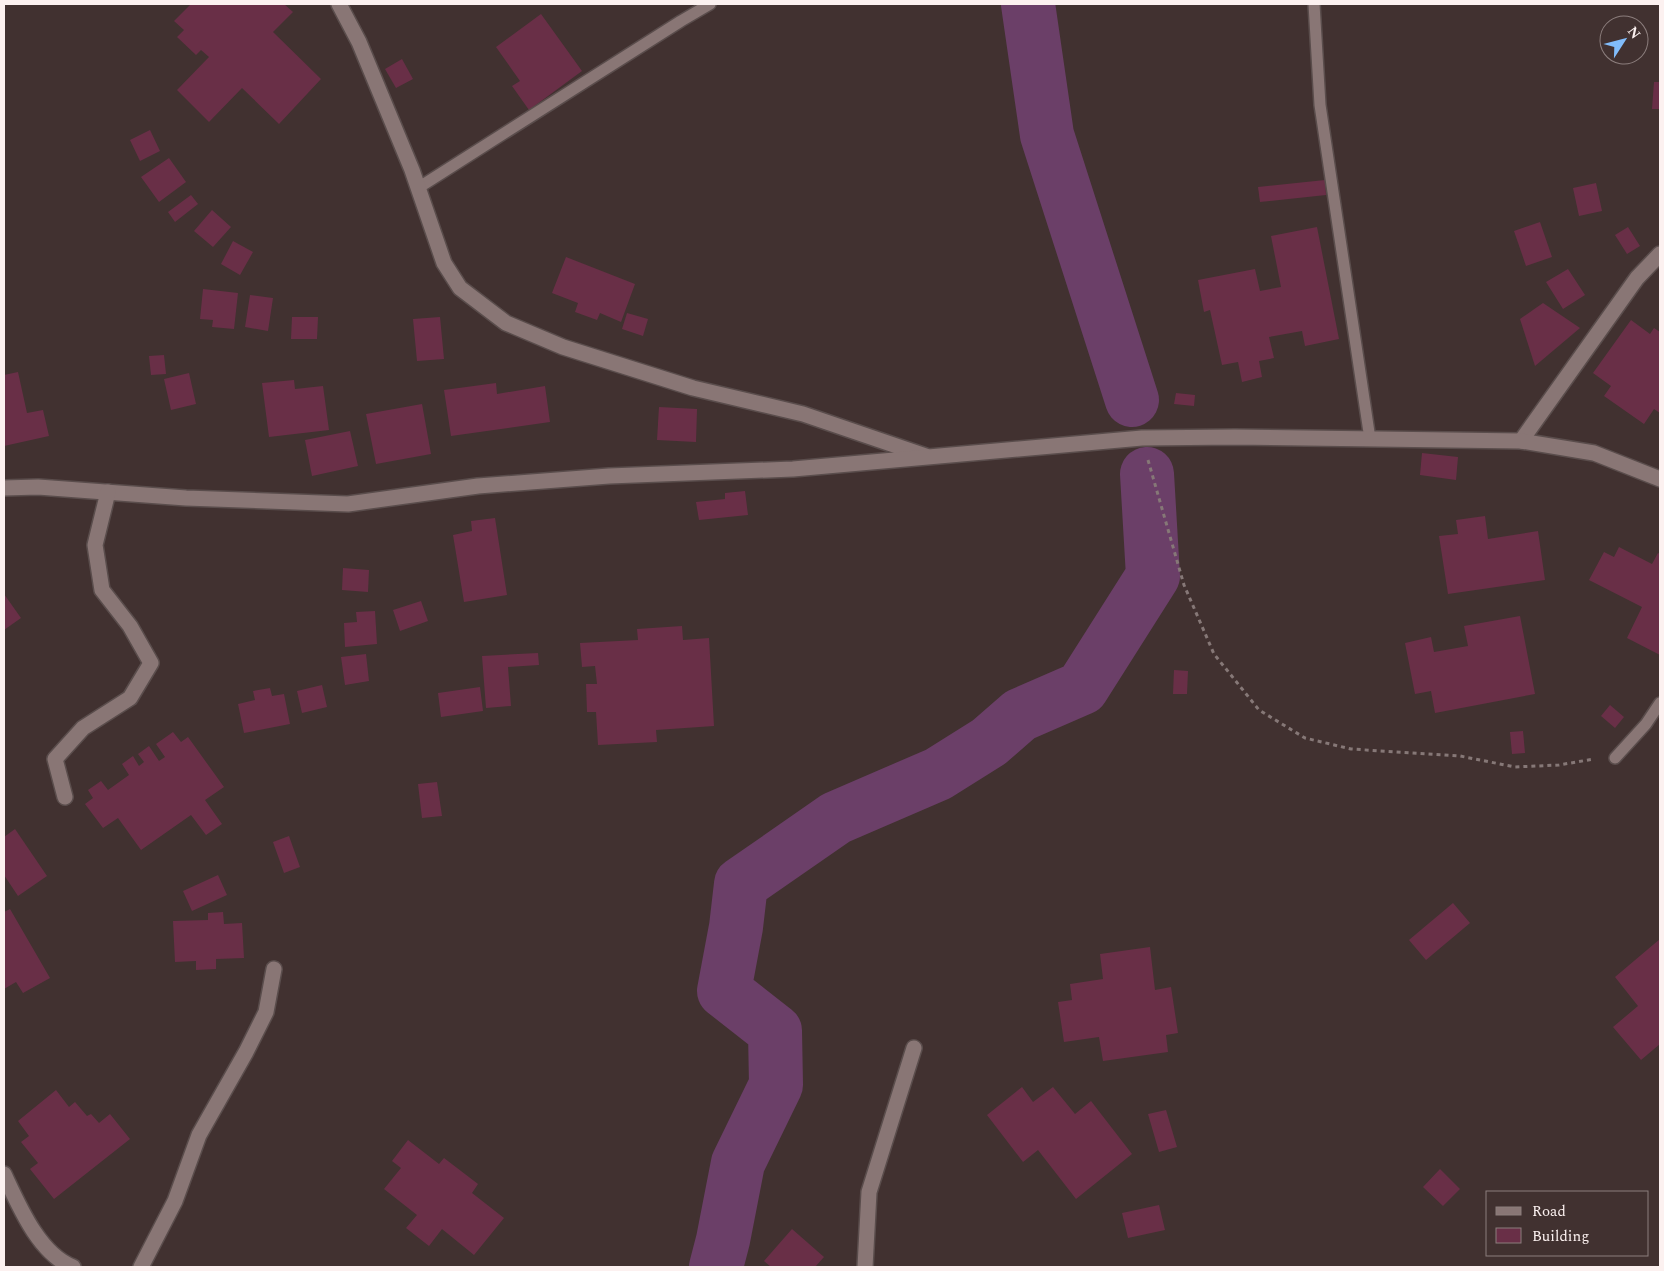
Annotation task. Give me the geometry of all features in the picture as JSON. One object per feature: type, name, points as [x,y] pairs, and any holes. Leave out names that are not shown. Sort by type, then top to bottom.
[{"type":"street","points":[[339,4],[359,42],[418,188],[444,263],[460,288],[506,323],[563,347],[693,388],[802,414],[932,458]]},
{"type":"street","points":[[1521,441],[1637,278],[1660,254]]},
{"type":"street","points":[[4,488],[38,486],[186,498],[348,504],[478,486],[609,476],[793,469],[1142,438],[1235,436],[1521,441],[1594,453],[1660,479]]},
{"type":"street","points":[[65,796],[55,759],[83,728],[130,698],[151,663],[130,626],[102,590],[95,545],[108,492]]},
{"type":"street","points":[[141,1267],[176,1201],[199,1135],[246,1052],[266,1012],[274,969]]},
{"type":"street","points":[[865,1267],[869,1192],[914,1048]]},
{"type":"street","points":[[4,1174],[24,1214],[40,1240],[61,1262],[73,1267]]},
{"type":"lane","points":[[418,188],[710,4]]},
{"type":"lane","points":[[1314,4],[1320,105],[1370,439]]},
{"type":"lane","points":[[1615,758],[1646,724],[1660,703]]},
{"type":"path","points":[[1142,438],[1184,585],[1214,654],[1259,710],[1306,738],[1352,749],[1460,756],[1515,767],[1558,765],[1615,758]]},
{"type":"building","points":[[191,4],[284,4],[293,12],[273,32],[321,79],[279,124],[242,88],[209,122],[177,90],[209,57],[201,50],[196,55],[177,37],[184,30],[174,21]]},
{"type":"building","points":[[541,14],[582,71],[529,110],[512,86],[520,81],[496,47]]},
{"type":"building","points":[[402,59],[413,79],[396,88],[385,69]]},
{"type":"building","points":[[1654,82],[1660,82],[1660,109],[1652,109]]},
{"type":"building","points":[[150,130],[160,151],[140,161],[130,140]]},
{"type":"building","points":[[169,158],[186,182],[159,202],[141,177]]},
{"type":"building","points":[[1325,180],[1326,195],[1260,202],[1258,187]]},
{"type":"building","points":[[1596,183],[1602,211],[1579,216],[1573,188]]},
{"type":"building","points":[[191,195],[198,204],[175,222],[168,212]]},
{"type":"building","points":[[212,210],[231,227],[213,247],[194,231]]},
{"type":"building","points":[[1540,222],[1552,257],[1526,266],[1514,231]]},
{"type":"building","points":[[1317,227],[1339,339],[1305,346],[1302,331],[1269,337],[1274,358],[1259,361],[1262,377],[1242,382],[1238,362],[1222,365],[1210,310],[1204,312],[1198,280],[1255,269],[1260,291],[1281,287],[1271,236]]},
{"type":"building","points":[[1628,227],[1640,246],[1627,254],[1615,235]]},
{"type":"building","points":[[233,241],[253,252],[240,275],[221,264]]},
{"type":"building","points":[[566,257],[635,284],[621,322],[600,313],[597,320],[575,312],[578,303],[552,293]]},
{"type":"building","points":[[1568,269],[1585,295],[1563,309],[1546,282]]},
{"type":"building","points":[[203,289],[238,293],[234,329],[212,327],[213,320],[200,319]]},
{"type":"building","points":[[250,295],[273,298],[268,331],[245,327]]},
{"type":"building","points":[[1543,303],[1580,328],[1535,366],[1520,319]]},
{"type":"building","points":[[627,313],[648,319],[643,336],[622,329]]},
{"type":"building","points":[[292,317],[318,317],[317,339],[291,339]]},
{"type":"building","points":[[440,317],[444,359],[417,361],[413,319]]},
{"type":"building","points":[[1631,320],[1650,334],[1654,328],[1660,332],[1660,413],[1654,409],[1644,424],[1604,396],[1611,386],[1593,373]]},
{"type":"building","points":[[164,355],[166,374],[151,375],[149,356]]},
{"type":"building","points":[[18,372],[27,413],[43,410],[49,436],[4,446],[4,375]]},
{"type":"building","points":[[189,373],[196,404],[171,410],[164,379]]},
{"type":"building","points":[[294,380],[295,389],[323,386],[329,430],[269,437],[262,383]]},
{"type":"building","points":[[496,383],[497,394],[545,386],[550,422],[451,436],[444,390]]},
{"type":"building","points":[[1176,393],[1195,395],[1194,406],[1174,404]]},
{"type":"building","points":[[422,404],[431,454],[376,464],[366,414]]},
{"type":"building","points":[[659,407],[697,409],[696,442],[657,440]]},
{"type":"building","points":[[350,431],[358,466],[312,476],[305,440]]},
{"type":"building","points":[[1422,453],[1458,457],[1456,480],[1420,475]]},
{"type":"building","points":[[745,491],[748,515],[699,520],[696,502],[725,499],[725,493]]},
{"type":"building","points":[[1485,516],[1488,539],[1538,531],[1545,580],[1448,594],[1439,536],[1458,534],[1456,520]]},
{"type":"building","points":[[495,518],[507,595],[464,602],[453,535],[472,531],[471,521]]},
{"type":"building","points":[[1619,547],[1652,564],[1658,553],[1660,554],[1660,655],[1627,638],[1642,607],[1589,580],[1604,552],[1614,557]]},
{"type":"building","points":[[343,568],[369,570],[368,592],[342,590]]},
{"type":"building","points":[[4,594],[21,618],[4,630]]},
{"type":"building","points":[[421,601],[428,621],[400,631],[393,610]]},
{"type":"building","points":[[375,611],[377,644],[345,647],[344,623],[357,622],[356,612]]},
{"type":"building","points":[[1520,616],[1535,694],[1435,713],[1431,691],[1415,694],[1405,643],[1431,637],[1434,652],[1468,646],[1464,626]]},
{"type":"building","points":[[682,626],[683,640],[709,638],[714,726],[656,730],[657,742],[598,745],[596,712],[587,712],[586,684],[597,684],[595,666],[582,667],[580,643],[638,640],[637,629]]},
{"type":"building","points":[[538,653],[539,665],[508,667],[511,706],[486,708],[482,656]]},
{"type":"building","points":[[366,654],[369,681],[345,685],[341,657]]},
{"type":"building","points":[[1174,670],[1188,671],[1187,694],[1173,694]]},
{"type":"building","points":[[322,685],[327,707],[302,713],[297,691]]},
{"type":"building","points":[[480,687],[483,711],[441,717],[438,693]]},
{"type":"building","points":[[270,688],[272,696],[284,694],[290,724],[244,733],[238,704],[255,700],[253,691]]},
{"type":"building","points":[[1610,705],[1624,717],[1615,728],[1601,716]]},
{"type":"building","points":[[1523,731],[1525,753],[1512,754],[1510,732]]},
{"type":"building","points":[[173,732],[181,742],[188,737],[224,787],[205,800],[222,824],[206,835],[191,815],[141,850],[118,818],[103,828],[85,804],[93,798],[88,790],[101,781],[108,790],[129,775],[122,764],[133,756],[139,766],[144,762],[138,754],[149,746],[159,761],[165,757],[156,744]]},
{"type":"building","points":[[437,782],[442,816],[422,818],[418,784]]},
{"type":"building","points":[[15,829],[47,876],[18,896],[4,875],[4,837]]},
{"type":"building","points":[[289,836],[300,867],[284,873],[273,842]]},
{"type":"building","points":[[218,875],[227,895],[192,911],[183,891]]},
{"type":"building","points":[[1453,903],[1470,923],[1426,960],[1409,940]]},
{"type":"building","points":[[10,909],[50,978],[23,993],[16,982],[4,989],[4,912]]},
{"type":"building","points":[[223,912],[224,924],[242,923],[244,958],[216,959],[216,969],[196,970],[196,961],[175,962],[173,921],[208,920],[208,913]]},
{"type":"building","points":[[1660,939],[1660,1044],[1641,1060],[1613,1027],[1638,1006],[1615,977]]},
{"type":"building","points":[[1150,947],[1155,990],[1171,987],[1178,1033],[1166,1035],[1168,1052],[1103,1061],[1099,1037],[1064,1042],[1058,1002],[1072,1000],[1070,984],[1103,979],[1100,954]]},
{"type":"building","points":[[1022,1087],[1033,1102],[1053,1087],[1075,1114],[1091,1101],[1132,1154],[1076,1199],[1038,1150],[1023,1162],[987,1115]]},
{"type":"building","points":[[56,1090],[69,1107],[75,1102],[87,1116],[91,1114],[99,1123],[110,1114],[130,1139],[54,1199],[30,1169],[38,1163],[21,1142],[29,1136],[18,1121]]},
{"type":"building","points":[[1166,1110],[1177,1147],[1159,1152],[1148,1114]]},
{"type":"building","points":[[408,1140],[439,1164],[444,1158],[478,1184],[472,1193],[504,1218],[474,1255],[442,1229],[429,1246],[406,1228],[417,1215],[384,1189],[401,1168],[392,1161]]},
{"type":"building","points":[[1440,1169],[1460,1189],[1443,1206],[1423,1187]]},
{"type":"building","points":[[1159,1205],[1165,1230],[1128,1238],[1122,1213]]},
{"type":"building","points":[[792,1229],[824,1257],[815,1267],[771,1267],[764,1261]]},
{"type":"waterway","points":[[1028,4],[1047,135],[1132,400]]},
{"type":"waterway","points":[[716,1267],[738,1163],[776,1085],[775,1031],[724,991],[736,927],[741,884],[836,818],[938,774],[989,742],[1020,715],[1082,688],[1153,576],[1147,474]]}]
